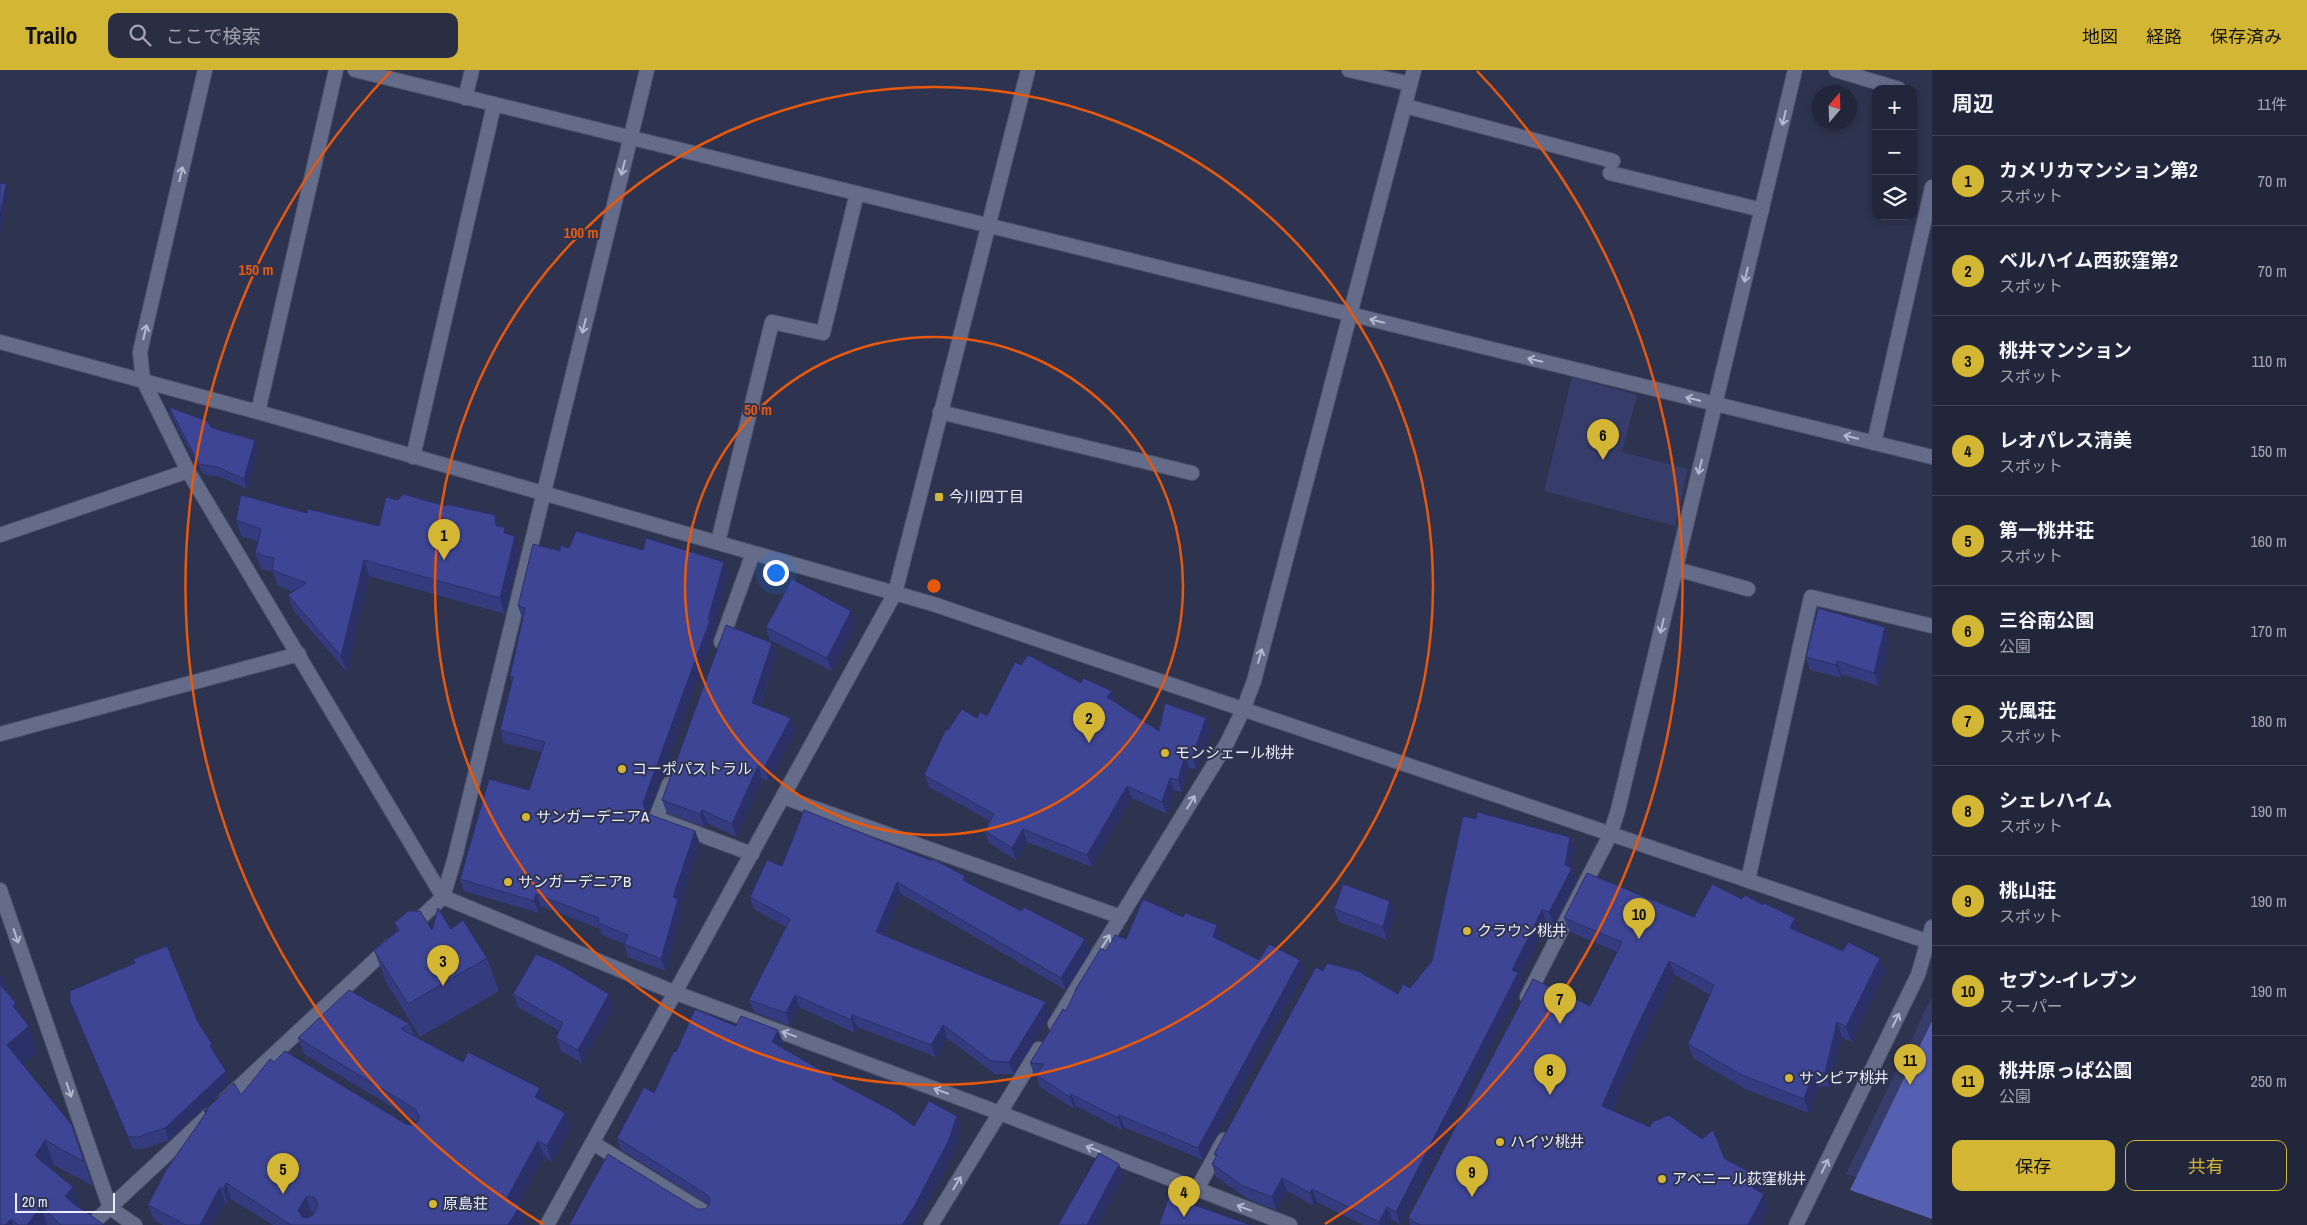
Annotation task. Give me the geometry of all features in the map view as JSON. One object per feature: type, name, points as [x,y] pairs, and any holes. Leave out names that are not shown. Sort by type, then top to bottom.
[{"type":"street","points":[[204,70],[140,352],[143,380],[188,471],[443,897],[676,992],[1000,1113],[1290,1225]]},
{"type":"street","points":[[258,412],[336,70]]},
{"type":"street","points":[[355,70],[1932,457]]},
{"type":"street","points":[[465,98],[472,70]]},
{"type":"street","points":[[91,1225],[443,897],[456,858],[647,70]]},
{"type":"street","points":[[548,1225],[895,593],[1028,70]]},
{"type":"street","points":[[1349,70],[1410,84]]},
{"type":"street","points":[[931,1225],[1121,917],[1226,743],[1243,710],[1254,681],[1414,70]]},
{"type":"street","points":[[1520,1011],[1610,835],[1618,810],[1795,70]]},
{"type":"street","points":[[1836,70],[1886,85]]},
{"type":"street","points":[[412,457],[494,105]]},
{"type":"street","points":[[1405,106],[1762,210]]},
{"type":"street","points":[[1874,443],[1932,187]]},
{"type":"street","points":[[718,542],[772,322],[823,333],[857,193]]},
{"type":"street","points":[[0,342],[258,412],[895,593],[1930,943]]},
{"type":"street","points":[[940,412],[1192,473]]},
{"type":"street","points":[[0,535],[188,471]]},
{"type":"street","points":[[716,654],[753,553]]},
{"type":"street","points":[[1676,569],[1748,588]]},
{"type":"street","points":[[1748,880],[1811,597],[1932,626]]},
{"type":"street","points":[[0,734],[299,654]]},
{"type":"street","points":[[673,772],[656,818],[752,854]]},
{"type":"street","points":[[783,796],[1121,917]]},
{"type":"street","points":[[0,890],[110,1208],[135,1225]]},
{"type":"street","points":[[1796,1225],[1918,975],[1930,943],[1932,927]]},
{"type":"street","points":[[279,1050],[295,1059]]},
{"type":"street","points":[[1197,1189],[1230,1129]]},
{"type":"street","points":[[593,1143],[706,1214]]},
{"type":"shaded area","points":[[1572,377],[1637,395],[1622,452],[1688,469],[1675,526],[1544,491]]},
{"type":"shaded area","points":[[1932,997],[1932,1203],[1846,1174]]},
{"type":"shaded area","points":[[1932,1021],[1932,1219],[1850,1190]]},
{"type":"building","points":[[0,183],[6,184],[0,217]]},
{"type":"building","points":[[169,407],[207,421],[212,428],[255,440],[244,479],[217,467],[199,464]]},
{"type":"building","points":[[403,494],[446,506],[446,504],[495,515],[496,526],[505,527],[504,533],[515,536],[500,598],[364,560],[341,656],[288,595],[306,583],[272,570],[274,558],[255,553],[261,529],[236,520],[241,495],[307,513],[308,509],[379,526],[386,497],[398,500]]},
{"type":"building","points":[[576,531],[643,550],[646,538],[724,562],[708,619],[710,620],[643,803],[648,814],[695,831],[673,897],[678,899],[661,959],[624,944],[628,935],[598,923],[599,918],[536,894],[534,901],[460,879],[489,779],[529,790],[545,742],[500,730],[513,677],[510,676],[525,608],[518,606],[533,544],[560,551],[560,545],[569,548]]},
{"type":"building","points":[[792,579],[851,611],[827,658],[766,627]]},
{"type":"building","points":[[1818,608],[1885,627],[1874,673],[1837,661],[1836,665],[1806,657]]},
{"type":"building","points":[[726,625],[772,643],[752,703],[791,718],[764,768],[758,766],[732,824],[702,810],[700,814],[662,800]]},
{"type":"building","points":[[1028,655],[1081,683],[1083,678],[1112,691],[1107,697],[1159,731],[1165,703],[1206,718],[1192,757],[1185,756],[1178,780],[1170,778],[1162,802],[1127,786],[1087,855],[1023,829],[1012,848],[985,831],[994,814],[924,775],[946,729],[948,730],[962,709],[977,718],[980,712],[987,716],[1015,662],[1021,665]]},
{"type":"building","points":[[804,810],[932,861],[933,859],[965,876],[963,880],[1021,911],[1024,907],[1085,939],[1061,978],[897,882],[876,932],[1046,1002],[1009,1062],[991,1061],[943,1025],[931,1045],[852,1015],[851,1020],[795,995],[786,1013],[749,1000],[790,919],[750,897],[767,860],[782,866]]},
{"type":"building","points":[[1477,812],[1570,837],[1565,865],[1572,868],[1549,912],[1542,910],[1512,970],[1518,973],[1396,1212],[1387,1207],[1379,1222],[1312,1189],[1310,1193],[1282,1178],[1272,1197],[1243,1186],[1212,1164],[1217,1155],[1214,1154],[1316,967],[1323,971],[1327,963],[1358,971],[1398,994],[1403,984],[1410,988],[1432,961],[1463,816],[1476,819]]},
{"type":"building","points":[[1587,873],[1694,917],[1712,884],[1742,899],[1745,895],[1763,905],[1764,903],[1795,918],[1790,928],[1843,951],[1848,942],[1880,958],[1846,1027],[1837,1022],[1825,1073],[1813,1072],[1804,1099],[1742,1075],[1688,1044],[1714,985],[1669,961],[1633,1035],[1602,1106],[1650,1127],[1652,1122],[1669,1115],[1702,1139],[1713,1130],[1725,1159],[1758,1176],[1753,1188],[1764,1194],[1748,1225],[1420,1225],[1408,1218],[1533,979],[1590,1006],[1622,942],[1564,918]]},
{"type":"building","points":[[1343,884],[1390,901],[1383,927],[1334,909]]},
{"type":"building","points":[[1143,899],[1183,917],[1185,913],[1217,925],[1213,937],[1259,960],[1269,944],[1300,960],[1198,1148],[1119,1115],[1118,1118],[1071,1094],[1070,1097],[1036,1075],[1044,1064],[1030,1063],[1063,1009],[1066,1011],[1077,987],[1101,948],[1106,951],[1115,935],[1126,939]]},
{"type":"building","points":[[438,908],[451,929],[463,920],[487,958],[408,1004],[374,950],[399,930],[394,923],[408,911],[420,911],[432,930]]},
{"type":"building","points":[[167,946],[198,1022],[226,1071],[165,1128],[138,1137],[128,1137],[70,1001],[70,991],[135,963],[133,959]]},
{"type":"building","points":[[536,954],[557,963],[609,994],[578,1050],[556,1038],[563,1023],[513,994]]},
{"type":"building","points":[[0,984],[16,1003],[13,1006],[29,1026],[7,1045],[72,1125],[84,1162],[45,1140],[35,1156],[73,1187],[65,1196],[104,1225],[61,1225],[41,1206],[27,1225],[18,1225],[11,1219],[5,1225],[0,1225]]},
{"type":"building","points":[[349,990],[410,1024],[401,1029],[463,1062],[468,1052],[540,1088],[535,1097],[565,1113],[547,1146],[538,1141],[507,1198],[520,1206],[508,1225],[291,1225],[226,1183],[223,1189],[220,1187],[200,1225],[186,1225],[148,1205],[166,1170],[208,1110],[204,1111],[234,1083],[241,1095],[270,1059],[274,1062],[285,1051],[406,1124],[411,1125],[418,1122],[419,1116],[415,1109],[298,1038]],"holes":[[[306,1197],[314,1197],[318,1204],[314,1214],[307,1218],[302,1217],[298,1210]]]},
{"type":"building","points":[[695,1009],[736,1026],[741,1016],[778,1030],[772,1042],[833,1077],[832,1079],[893,1111],[914,1126],[929,1101],[957,1116],[948,1142],[915,1205],[902,1225],[569,1225],[608,1154],[697,1209],[705,1209],[709,1205],[710,1198],[706,1194],[617,1138],[644,1087],[654,1093],[674,1051],[676,1052]]},
{"type":"building","points":[[1099,1153],[1119,1164],[1087,1225],[1058,1225]]},
{"type":"building","points":[[1169,1196],[1251,1225],[1159,1225]]},
{"type":"place","name":"三谷南公園","points":[[1603,460]]},
{"type":"place","name":"今川四丁目","points":[[939,497]]},
{"type":"place","name":"カメリカマンション第2","points":[[444,560]]},
{"type":"place","name":"ベルハイム西荻窪第2","points":[[1089,743]]},
{"type":"place","name":"モンシェール桃井","points":[[1165,753]]},
{"type":"place","name":"コーポパストラル","points":[[622,769]]},
{"type":"place","name":"サンガーデニアA","points":[[526,817]]},
{"type":"place","name":"サンガーデニアB","points":[[508,882]]},
{"type":"place","name":"クラウン桃井","points":[[1467,931]]},
{"type":"place","name":"セブン-イレブン","points":[[1639,939]]},
{"type":"place","name":"桃井マンション","points":[[443,986]]},
{"type":"place","name":"光風荘","points":[[1560,1024]]},
{"type":"place","name":"サンピア桃井","points":[[1789,1078]]},
{"type":"place","name":"桃井原っぱ公園","points":[[1910,1085]]},
{"type":"place","name":"シェレハイム","points":[[1550,1095]]},
{"type":"place","name":"ハイツ桃井","points":[[1500,1142]]},
{"type":"place","name":"アベニール荻窪桃井","points":[[1662,1179]]},
{"type":"place","name":"第一桃井荘","points":[[283,1194]]},
{"type":"place","name":"桃山荘","points":[[1472,1197]]},
{"type":"place","name":"原島荘","points":[[433,1204]]},
{"type":"place","name":"レオパレス清美","points":[[1184,1217]]}]
